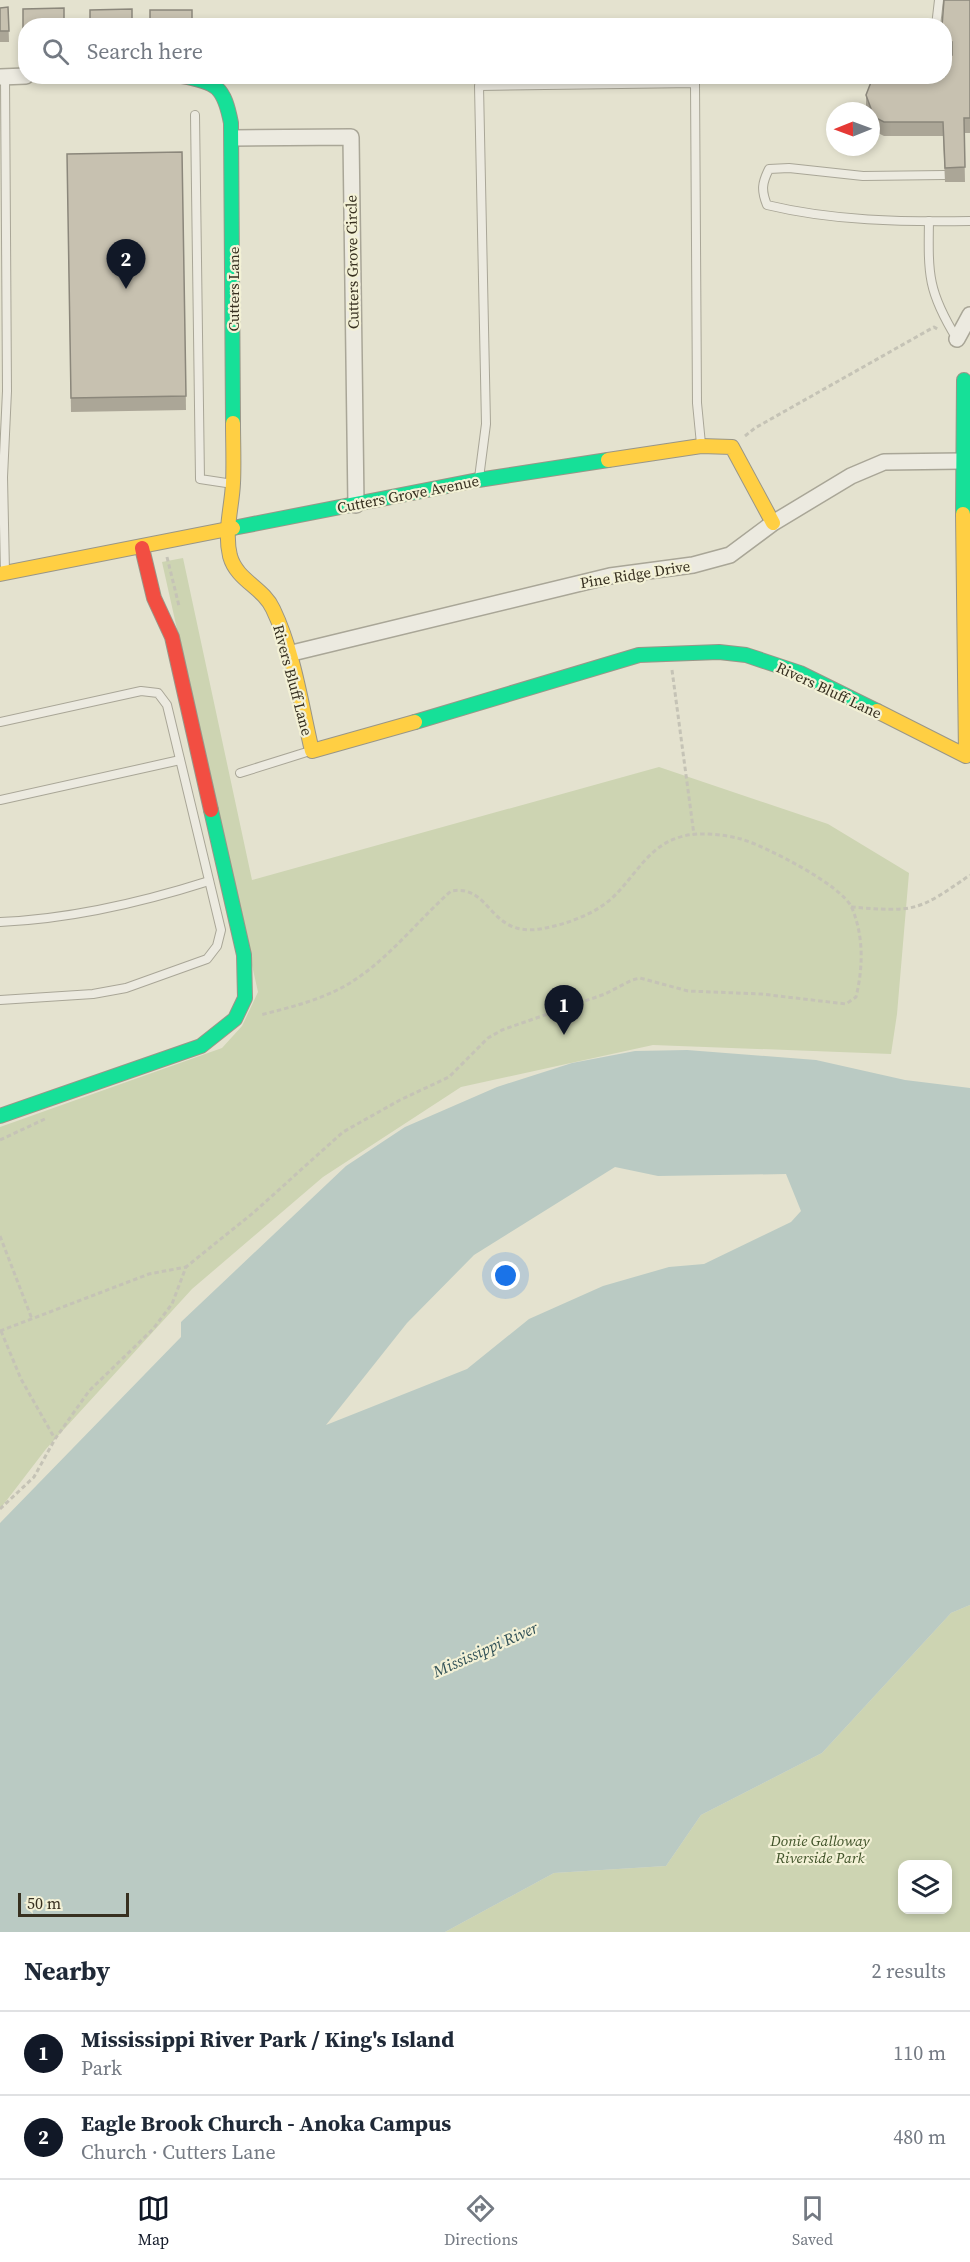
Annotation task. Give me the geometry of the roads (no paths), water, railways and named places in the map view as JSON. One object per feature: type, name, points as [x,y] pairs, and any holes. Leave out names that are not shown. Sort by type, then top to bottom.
[{"type":"street","points":[[2,77],[18,76]]},
{"type":"street","name":"Cutters Lane","points":[[214,84],[222,94],[229,112],[233,138],[233,484],[228,530]]},
{"type":"street","name":"Cutters Grove Circle","points":[[233,138],[351,137],[356,505]]},
{"type":"street","points":[[957,339],[970,315]]},
{"type":"street","name":"Rivers Bluff Lane","points":[[228,530],[231,557],[239,574],[272,606],[288,654],[312,751],[478,705],[639,655],[719,652],[746,655],[800,673],[966,756],[962,461],[964,380]]},
{"type":"street","name":"Cutters Grove Avenue","points":[[2,574],[478,480],[701,446],[732,447],[773,524]]},
{"type":"street","name":"Pine Ridge Drive","points":[[288,654],[610,576],[702,563],[730,555],[773,524],[851,476],[884,462],[962,461]]},
{"type":"street","points":[[0,1116],[8,1111],[201,1046],[222,1034],[235,1021],[245,1003],[248,984],[244,955],[171,637],[154,598],[142,548]]},
{"type":"lane","points":[[937,18],[939,0]]},
{"type":"lane","points":[[2,77],[2,574]]},
{"type":"lane","points":[[478,480],[486,424],[479,86],[623,84]]},
{"type":"lane","points":[[695,84],[697,403],[701,446]]},
{"type":"lane","points":[[195,115],[200,479],[233,484]]},
{"type":"lane","points":[[945,175],[864,176],[789,168],[769,169],[763,181],[762,193],[767,205],[797,212],[873,220],[970,221]]},
{"type":"lane","points":[[929,221],[931,289],[939,309],[957,339]]},
{"type":"lane","points":[[0,722],[141,691],[158,693],[166,705],[220,930],[217,946],[207,958],[126,988],[93,994],[0,1000]]},
{"type":"lane","points":[[240,773],[312,751]]},
{"type":"lane","points":[[0,800],[180,760]]},
{"type":"lane","points":[[0,922],[38,920],[143,902],[209,881]]},
{"type":"water","name":"Mississippi River","points":[[687,1050],[816,1060],[905,1080],[970,1088],[970,1605],[951,1613],[822,1753],[701,1815],[666,1866],[554,1873],[445,1932],[0,1932],[0,1523],[181,1337],[181,1322],[346,1166],[405,1127],[497,1087],[572,1063],[635,1051]],"holes":[[[615,1167],[658,1176],[786,1174],[801,1211],[791,1222],[704,1264],[669,1267],[603,1286],[529,1319],[467,1369],[326,1425],[407,1323],[474,1255]]]},
{"type":"place","name":"Eagle Brook Church - Anoka Campus","points":[[126,289]]},
{"type":"place","name":"Mississippi River Park / King's Island","points":[[564,1035]]},
{"type":"park label","name":"Donie Galloway Riverside Park","points":[[820,1848]]}]
